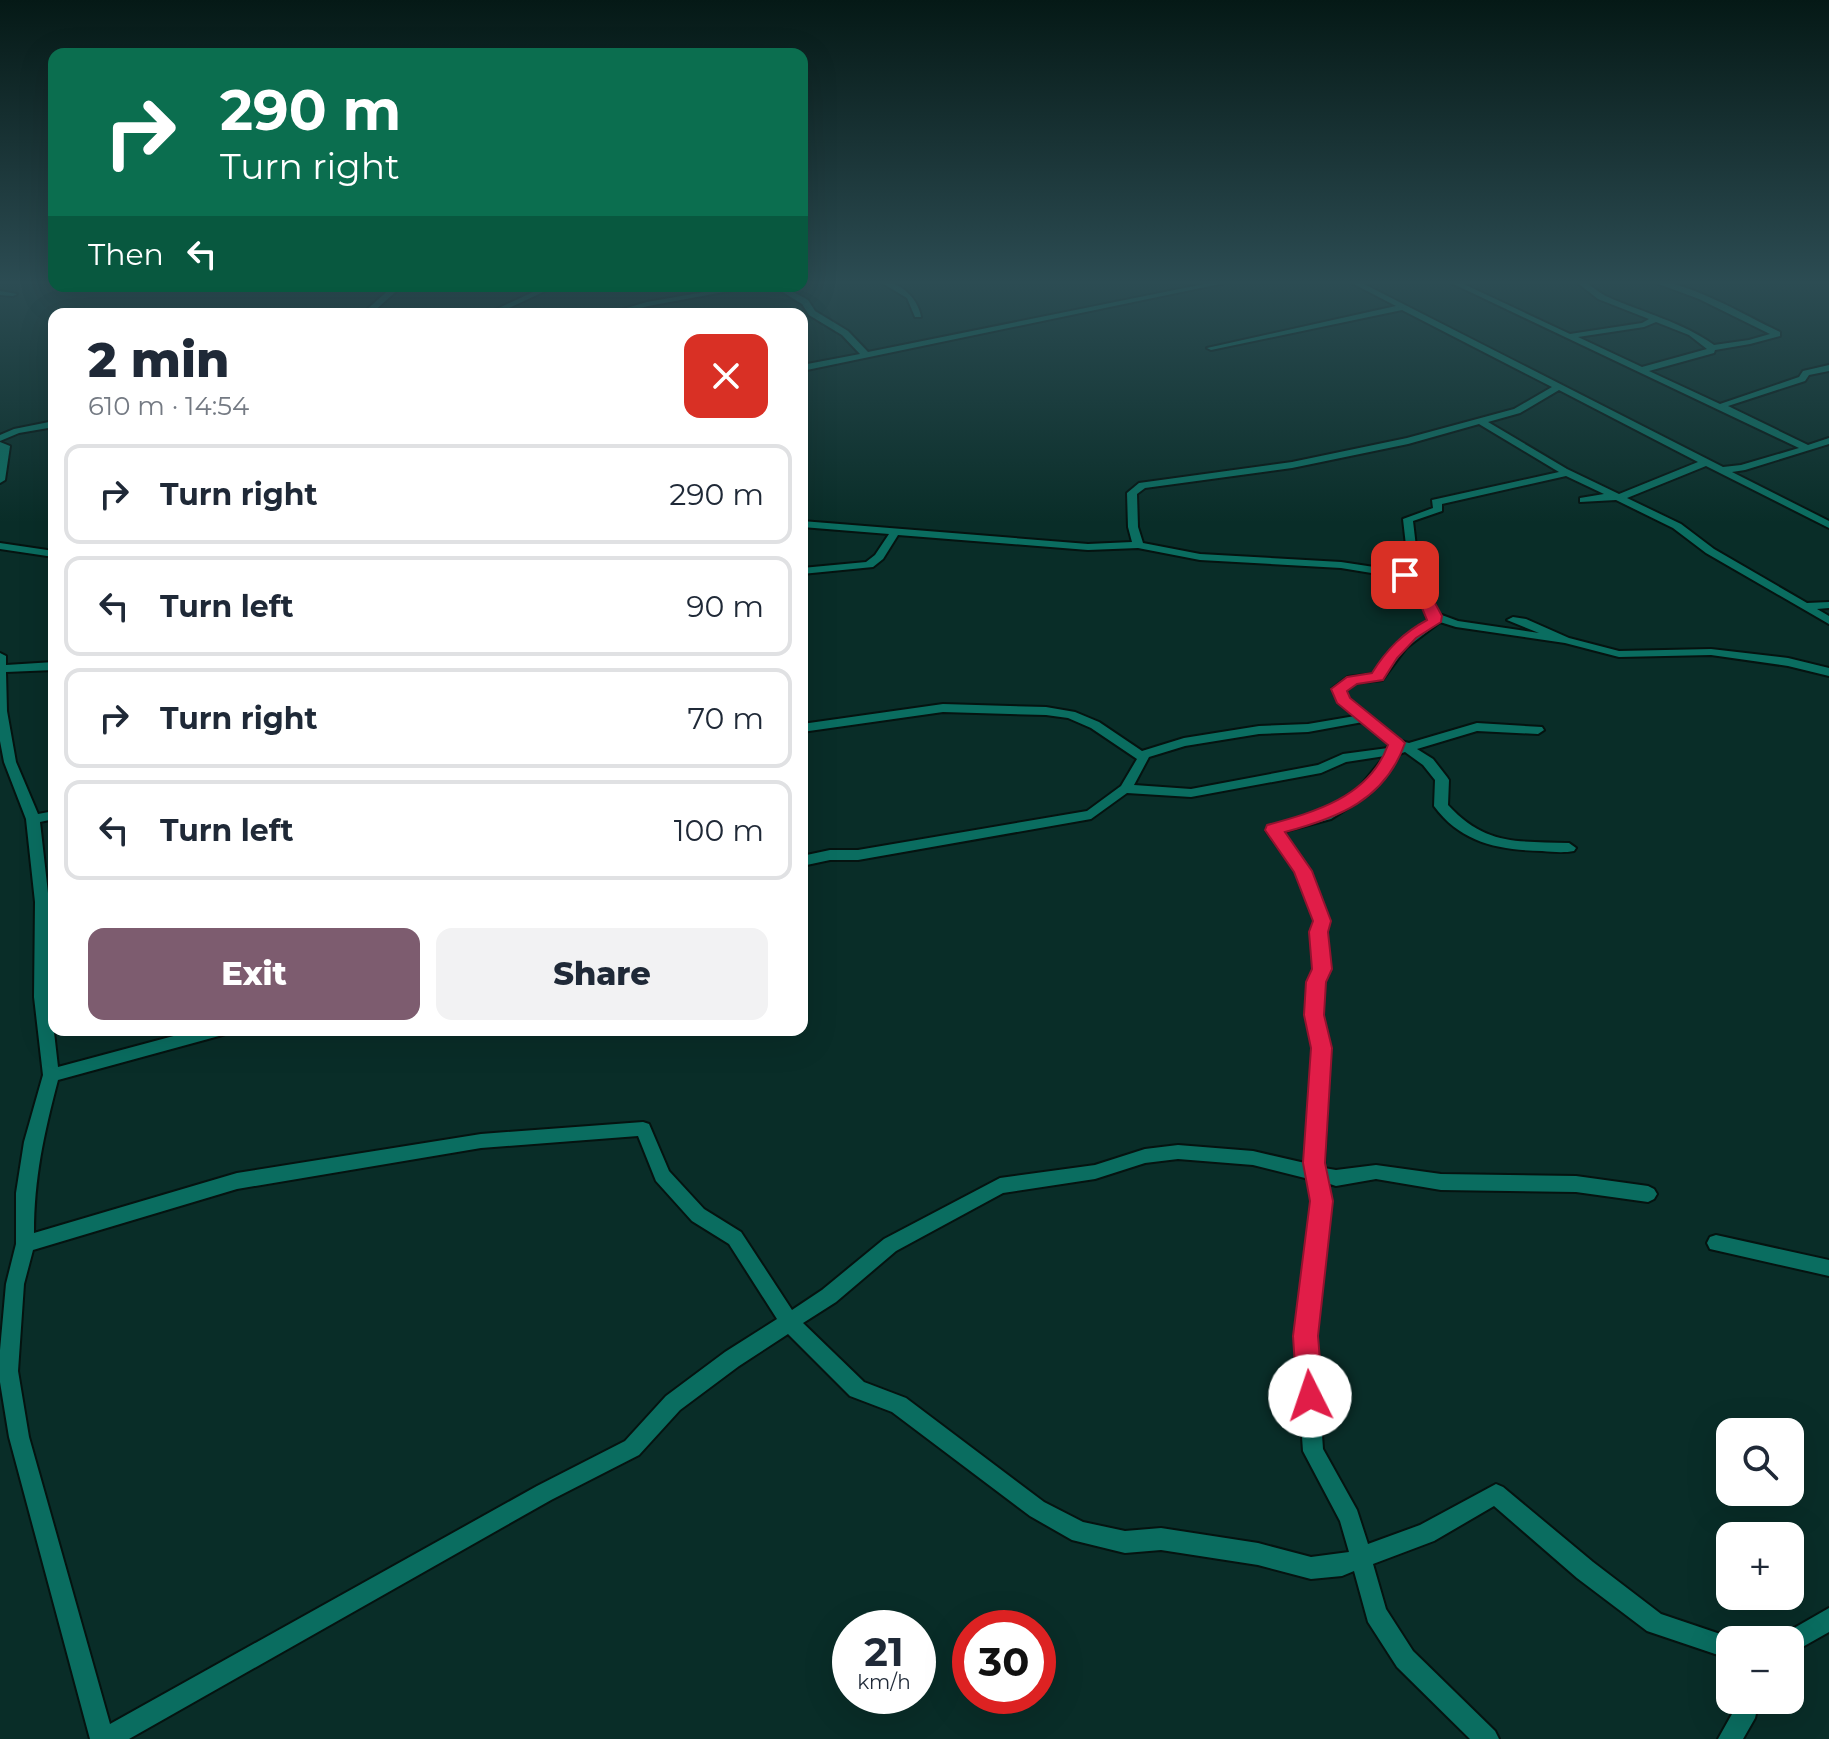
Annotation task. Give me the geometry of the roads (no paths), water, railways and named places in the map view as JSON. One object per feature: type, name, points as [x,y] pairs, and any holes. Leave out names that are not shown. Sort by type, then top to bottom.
[{"type":"street","points":[[808,367],[836,361]]},
{"type":"street","points":[[1508,361],[1829,525]]},
{"type":"street","points":[[1623,361],[1807,448]]},
{"type":"street","points":[[1641,370],[1680,361]]},
{"type":"street","points":[[1726,410],[1723,405],[1802,379],[1806,373],[1829,368]]},
{"type":"street","points":[[1138,545],[1133,527],[1132,493],[1142,485],[1292,465],[1395,444],[1482,422],[1534,403],[1558,387]]},
{"type":"street","points":[[1482,422],[1564,471],[1677,526],[1710,551],[1829,621]]},
{"type":"street","points":[[0,438],[48,425]]},
{"type":"street","points":[[1722,470],[1742,468],[1829,441]]},
{"type":"street","points":[[0,445],[5,446],[0,480]]},
{"type":"street","points":[[1584,500],[1601,496],[1619,498],[1706,462]]},
{"type":"street","points":[[1395,573],[1413,564],[1411,542],[1406,531],[1408,519],[1432,513],[1438,509],[1436,502],[1484,495],[1501,486],[1533,482],[1563,474],[1564,471]]},
{"type":"street","points":[[808,525],[1088,547],[1138,545],[1200,557],[1341,565],[1405,575],[1429,588],[1428,603],[1434,622],[1414,632],[1391,656],[1378,677],[1352,680],[1338,689],[1343,700],[1397,745],[1438,773],[1442,780],[1441,806],[1460,828],[1474,837],[1569,848]]},
{"type":"street","points":[[808,570],[869,565],[879,557],[895,532]]},
{"type":"street","points":[[0,546],[48,553]]},
{"type":"street","points":[[1805,607],[1829,605]]},
{"type":"street","points":[[1434,616],[1456,624],[1565,640],[1619,654],[1711,652],[1788,662],[1828,671]]},
{"type":"street","points":[[1513,620],[1565,640]]},
{"type":"street","points":[[0,656],[1,711],[10,762],[33,819],[42,902],[42,997],[51,1075],[25,1193],[25,1244],[15,1284],[8,1371],[19,1437],[104,1739],[530,1501],[632,1448],[673,1403],[829,1296],[890,1245],[1000,1186],[1095,1172],[1145,1156],[1178,1152],[1253,1158],[1336,1178],[1376,1172],[1441,1182],[1576,1184],[1648,1194]]},
{"type":"street","points":[[0,669],[48,666]]},
{"type":"street","points":[[808,727],[943,708],[1046,711],[1071,715],[1095,725],[1141,755],[1144,763],[1126,788],[1091,815],[858,855],[830,855],[808,860]]},
{"type":"street","points":[[1141,755],[1184,742],[1259,730],[1308,728],[1364,718]]},
{"type":"street","points":[[1126,788],[1191,793],[1321,769],[1343,758],[1477,727],[1538,730]]},
{"type":"street","points":[[1397,745],[1383,771],[1357,797],[1326,816],[1273,830],[1303,871],[1322,921],[1318,932],[1322,969],[1316,982],[1314,1015],[1322,1048],[1314,1132],[1316,1173],[1322,1201],[1305,1336],[1313,1451],[1350,1517],[1376,1614],[1405,1659],[1487,1739]]},
{"type":"street","points":[[33,819],[48,816]]},
{"type":"street","points":[[51,1075],[197,1036]]},
{"type":"street","points":[[25,1244],[237,1181],[481,1141],[643,1129],[662,1176],[698,1215],[735,1238],[789,1322],[857,1389],[899,1405],[1037,1509],[1080,1532],[1125,1542],[1161,1539],[1258,1554],[1311,1568],[1342,1565],[1426,1533],[1496,1494],[1585,1570],[1655,1623],[1716,1643]]},
{"type":"street","points":[[1716,1243],[1829,1268]]},
{"type":"street","points":[[1804,1634],[1829,1619]]},
{"type":"street","points":[[1730,1739],[1744,1714]]}]
